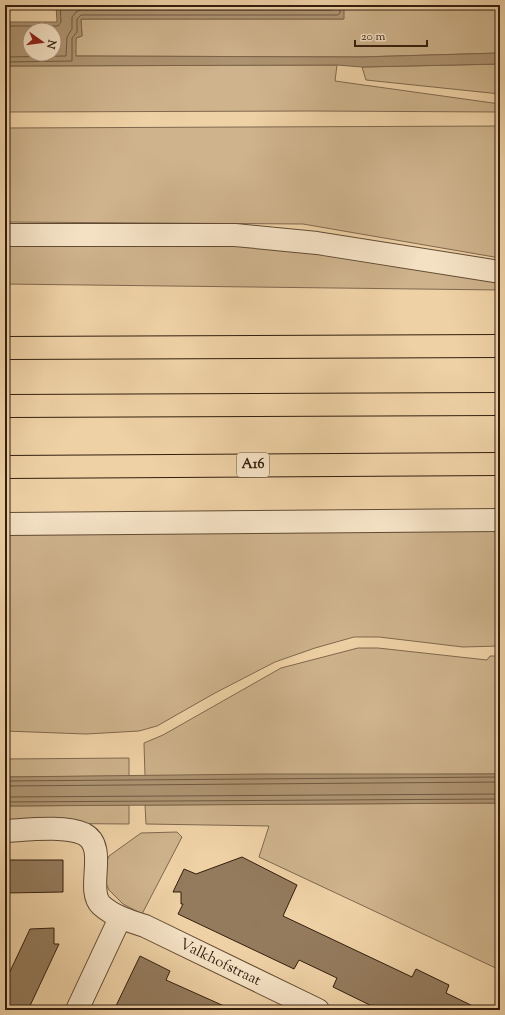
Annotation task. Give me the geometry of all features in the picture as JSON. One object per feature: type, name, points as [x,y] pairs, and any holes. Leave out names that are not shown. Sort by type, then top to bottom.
[{"type":"highway","points":[[5,348],[500,346]]},
{"type":"highway","points":[[5,406],[500,404]]},
{"type":"highway","name":"A16","points":[[5,466],[500,464]]},
{"type":"street","points":[[5,235],[235,235],[317,243],[500,272]]},
{"type":"street","points":[[5,524],[500,520]]},
{"type":"street","name":"Valkhofstraat","points":[[5,831],[70,830],[85,835],[93,844],[96,857],[96,890],[100,904],[120,918],[145,926],[318,1010]]},
{"type":"street","points":[[77,1010],[120,918]]},
{"type":"shaded area","points":[[344,5],[500,5],[500,53],[360,57],[75,56],[76,38],[82,36],[81,19],[343,19]]},
{"type":"shaded area","points":[[500,64],[500,94],[366,80],[362,67]]},
{"type":"shaded area","points":[[337,65],[335,81],[500,104],[500,112],[5,112],[5,66]]},
{"type":"shaded area","points":[[500,126],[500,258],[303,224],[5,222],[5,128]]},
{"type":"shaded area","points":[[5,245],[268,246],[500,280],[500,290],[5,284]]},
{"type":"shaded area","points":[[500,527],[500,646],[463,647],[379,637],[354,637],[315,648],[275,662],[215,693],[157,726],[139,731],[86,734],[5,731],[5,533]]},
{"type":"shaded area","points":[[358,648],[378,648],[487,660],[490,656],[500,656],[500,774],[145,776],[144,743],[163,735],[281,668]]},
{"type":"shaded area","points":[[129,758],[129,776],[5,777],[5,759]]},
{"type":"shaded area","points":[[500,803],[500,970],[259,857],[269,826],[146,824],[145,805]]},
{"type":"shaded area","points":[[129,805],[129,824],[5,823],[5,806]]},
{"type":"shaded area","points":[[177,832],[182,837],[142,914],[123,904],[109,890],[106,883],[105,866],[109,856],[141,833]]},
{"type":"water","points":[[56,5],[344,5],[344,19],[81,19],[82,36],[76,38],[76,56],[360,57],[500,53],[500,64],[362,67],[337,65],[5,66],[5,22],[22,22],[22,62],[62,62],[62,22],[57,22]]},
{"type":"water","points":[[264,774],[500,774],[500,803],[5,806],[5,777]]},
{"type":"building","points":[[242,857],[297,885],[283,916],[412,977],[416,969],[449,985],[446,993],[481,1010],[380,1010],[333,987],[337,978],[299,960],[294,969],[178,914],[183,904],[181,904],[181,892],[173,892],[184,869],[196,874]]},
{"type":"building","points":[[5,860],[63,860],[63,892],[5,893]]},
{"type":"building","points":[[54,928],[54,944],[59,944],[28,1010],[5,1010],[5,982],[30,929]]},
{"type":"building","points":[[140,956],[170,971],[166,980],[233,1010],[114,1010]]}]
